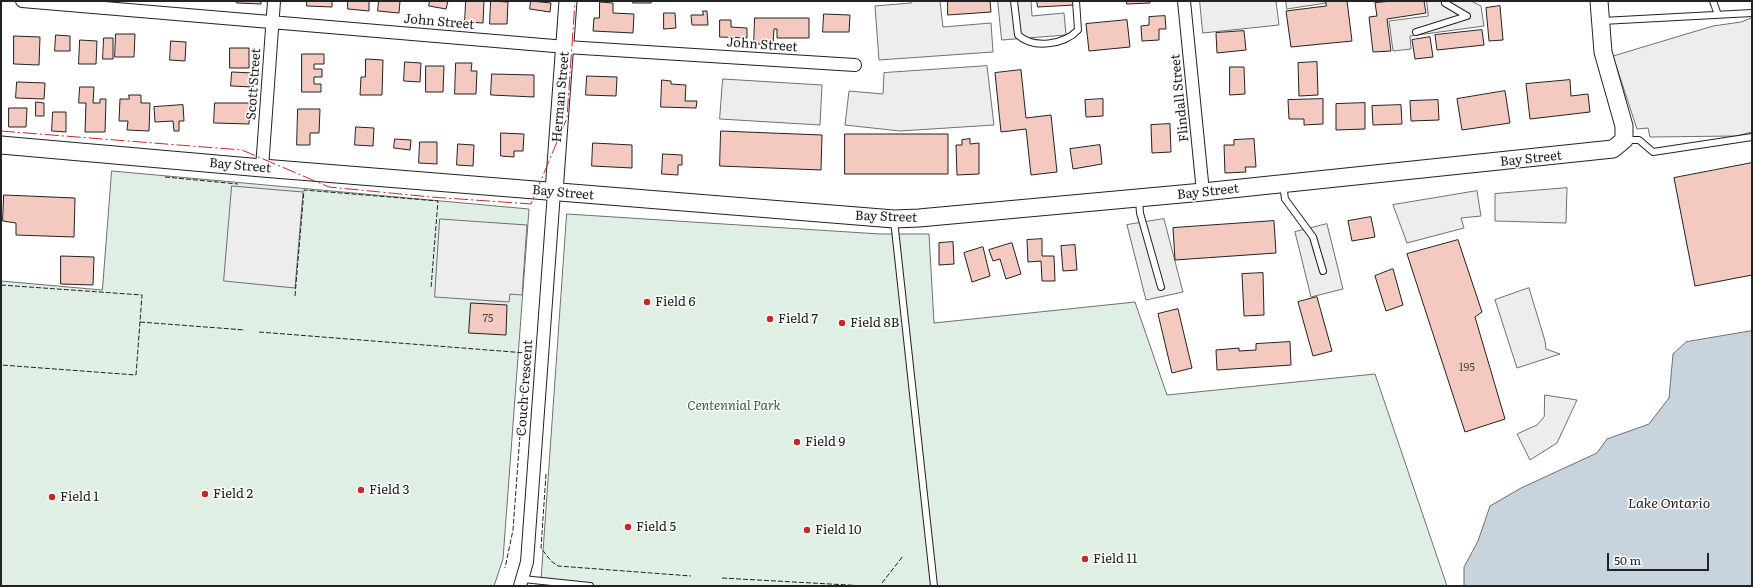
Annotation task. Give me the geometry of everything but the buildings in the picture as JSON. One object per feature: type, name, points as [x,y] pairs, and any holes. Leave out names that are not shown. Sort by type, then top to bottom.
[{"type":"street","name":"John Street","points":[[22,1],[566,47],[855,65]]},
{"type":"street","name":"Scott Street","points":[[262,168],[274,1]]},
{"type":"street","name":"Herman Street","points":[[554,192],[566,47],[568,1]]},
{"type":"street","name":"Flindall Street","points":[[1184,1],[1203,192]]},
{"type":"street","points":[[1599,1],[1603,52],[1624,126],[1624,140]]},
{"type":"street","name":"Bay Street","points":[[1,145],[262,168],[894,219],[1203,192],[1599,152],[1614,149],[1624,140]]},
{"type":"street","name":"Couch Crescent","points":[[522,583],[527,562],[554,192]]},
{"type":"lane","points":[[1014,1],[1018,35],[1023,40],[1032,44],[1065,41],[1072,37],[1078,30],[1076,1]]},
{"type":"lane","points":[[1416,32],[1467,16],[1445,4],[1446,1]]},
{"type":"lane","points":[[1713,1],[1718,15]]},
{"type":"lane","points":[[1601,21],[1752,14]]},
{"type":"lane","points":[[1624,140],[1639,140],[1653,152],[1752,137]]},
{"type":"lane","points":[[1283,184],[1285,199],[1313,237],[1323,271]]},
{"type":"lane","points":[[1139,198],[1140,212],[1161,287]]},
{"type":"lane","points":[[894,219],[894,232],[913,385],[934,586]]},
{"type":"lane","points":[[522,583],[590,586]]},
{"type":"green space","points":[[112,171],[529,209],[503,559],[494,586],[1,586],[1,281],[102,290]]},
{"type":"green space","name":"Centennial Park","points":[[567,214],[880,234],[929,234],[934,323],[1135,302],[1167,395],[1375,374],[1447,586],[541,586]]},
{"type":"shaded area","points":[[911,1],[940,1],[943,27],[991,23],[993,52],[879,60],[875,6],[911,3]]},
{"type":"shaded area","points":[[998,1],[1031,1],[1032,16],[1064,13],[1066,35],[1002,40]]},
{"type":"shaded area","points":[[1200,1],[1276,1],[1279,25],[1203,33]]},
{"type":"shaded area","points":[[1286,1],[1325,1],[1326,3],[1287,9]]},
{"type":"shaded area","points":[[1427,1],[1471,1],[1481,6],[1484,26],[1410,36],[1411,49],[1393,51],[1389,21],[1428,16]]},
{"type":"shaded area","points":[[1752,18],[1752,132],[1736,136],[1650,137],[1648,128],[1637,129],[1613,56],[1713,26],[1741,22]]},
{"type":"shaded area","points":[[987,66],[994,125],[900,131],[845,125],[849,91],[883,94],[884,73]]},
{"type":"shaded area","points":[[723,79],[822,85],[820,125],[720,119]]},
{"type":"shaded area","points":[[232,186],[303,192],[295,288],[224,281]]},
{"type":"shaded area","points":[[1567,188],[1566,223],[1495,221],[1495,194]]},
{"type":"shaded area","points":[[1477,191],[1481,216],[1461,218],[1464,228],[1407,243],[1393,205]]},
{"type":"shaded area","points":[[440,219],[527,225],[522,295],[510,294],[509,302],[435,297]]},
{"type":"shaded area","points":[[1164,219],[1183,292],[1146,300],[1127,225]]},
{"type":"shaded area","points":[[1327,224],[1343,289],[1311,297],[1295,232]]},
{"type":"shaded area","points":[[1529,288],[1546,349],[1560,354],[1517,368],[1495,300]]},
{"type":"shaded area","points":[[1545,395],[1577,400],[1557,443],[1530,460],[1517,434],[1537,425],[1544,417]]},
{"type":"water","name":"Lake Ontario","points":[[1752,331],[1752,586],[1464,586],[1464,567],[1478,541],[1490,506],[1521,488],[1597,453],[1607,439],[1649,424],[1669,398],[1673,354],[1686,342]]},
{"type":"fence","points":[[165,177],[238,184]]},
{"type":"fence","points":[[295,296],[304,190],[438,201],[431,288]]},
{"type":"fence","points":[[1,285],[142,295],[136,375],[1,365]]},
{"type":"fence","points":[[140,322],[245,330]]},
{"type":"fence","points":[[259,332],[526,353],[513,530],[505,568]]},
{"type":"fence","points":[[546,474],[541,548],[551,561],[558,566],[691,576]]},
{"type":"fence","points":[[882,583],[903,556]]},
{"type":"fence","points":[[722,578],[866,586]]},
{"type":"power","points":[[1,131],[242,150],[329,187],[431,197],[531,204],[567,118],[575,1]]},
{"type":"place","name":"Field 6","points":[[647,302]]},
{"type":"place","name":"Field 7","points":[[770,319]]},
{"type":"place","name":"Field 8B","points":[[842,323]]},
{"type":"place","name":"Field 9","points":[[797,442]]},
{"type":"place","name":"Field 3","points":[[361,490]]},
{"type":"place","name":"Field 2","points":[[205,494]]},
{"type":"place","name":"Field 1","points":[[52,497]]},
{"type":"place","name":"Field 5","points":[[628,527]]},
{"type":"place","name":"Field 10","points":[[807,530]]},
{"type":"place","name":"Field 11","points":[[1085,559]]}]
